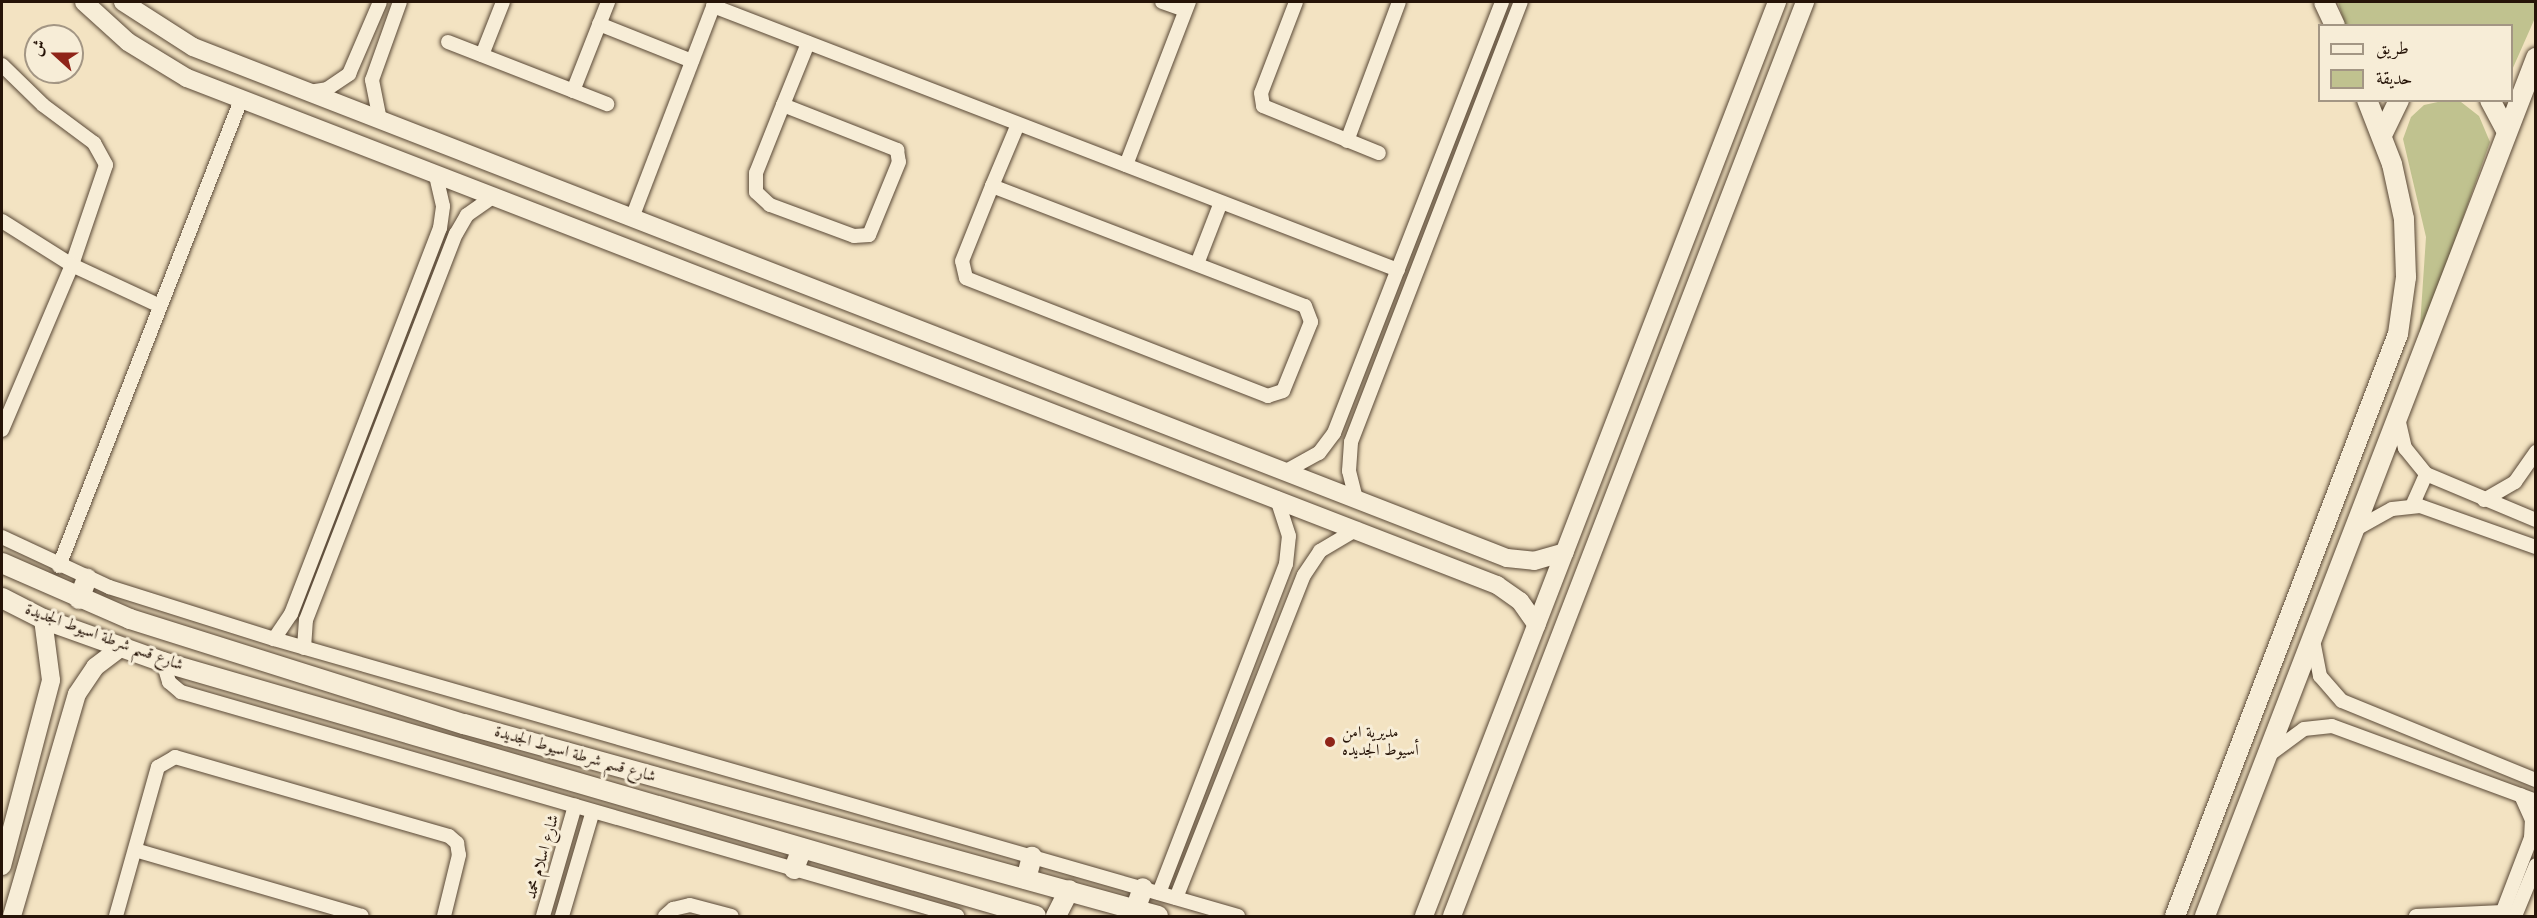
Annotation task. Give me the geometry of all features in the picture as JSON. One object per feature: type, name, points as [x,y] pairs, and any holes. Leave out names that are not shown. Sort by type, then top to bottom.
[{"type":"main road","points":[[2324,2],[2334,24]]},
{"type":"main road","points":[[2205,916],[2535,58]]},
{"type":"main road","points":[[2178,916],[2398,334],[2406,248],[2399,190],[2382,135],[2368,102]]},
{"type":"main road","points":[[2382,135],[2398,102]]},
{"type":"main road","points":[[2491,102],[2507,132]]},
{"type":"main road","name":"شارع قسم شرطة اسيوط الجديدة","points":[[2,563],[79,599],[465,724],[1158,916]]},
{"type":"main road","points":[[79,599],[87,578]]},
{"type":"main road","name":"شارع قسم شرطة اسيوط الجديدة","points":[[2,598],[44,619],[163,662],[1036,916]]},
{"type":"main road","points":[[458,748],[465,724]]},
{"type":"main road","points":[[794,869],[802,848]]},
{"type":"main road","points":[[1026,879],[1032,857]]},
{"type":"main road","points":[[966,895],[976,866]]},
{"type":"main road","points":[[1056,916],[1069,890]]},
{"type":"main road","points":[[1135,910],[1151,890]]},
{"type":"street","points":[[84,2],[156,61],[241,99],[1276,496],[1506,589],[1537,625]]},
{"type":"street","points":[[123,2],[193,47],[1516,560],[1534,561],[1565,552]]},
{"type":"street","points":[[309,92],[327,89],[349,74],[380,2]]},
{"type":"street","points":[[380,120],[372,80],[400,2]]},
{"type":"street","points":[[482,56],[503,2]]},
{"type":"street","points":[[573,91],[608,2]]},
{"type":"street","points":[[1126,165],[1187,6],[1162,2]]},
{"type":"street","points":[[1296,2],[1261,103],[1269,112],[1379,153]]},
{"type":"street","points":[[1347,141],[1399,2]]},
{"type":"street","points":[[1286,471],[1309,461],[1331,439],[1502,2]]},
{"type":"street","points":[[1356,498],[1349,471],[1352,442],[1521,2]]},
{"type":"street","points":[[1424,916],[1777,2]]},
{"type":"street","points":[[1452,916],[1805,2]]},
{"type":"street","points":[[632,218],[714,4],[808,43],[1398,270]]},
{"type":"street","points":[[599,24],[692,61]]},
{"type":"street","points":[[448,42],[607,104]]},
{"type":"street","points":[[783,105],[897,150],[899,162],[869,235],[854,236],[759,198],[754,179],[783,105],[808,43]]},
{"type":"street","points":[[2,65],[43,105],[94,143],[104,156],[106,173],[72,265],[2,430]]},
{"type":"street","points":[[1473,78],[1490,84]]},
{"type":"street","points":[[59,566],[241,99]]},
{"type":"street","points":[[992,186],[1197,264],[1310,312],[1311,322],[1278,395],[1268,396],[970,282],[962,261],[992,186],[1018,124]]},
{"type":"street","points":[[274,639],[291,614],[440,228],[444,206],[436,175]]},
{"type":"street","points":[[304,648],[306,620],[456,234],[467,215],[495,196]]},
{"type":"street","points":[[583,230],[592,202]]},
{"type":"street","points":[[1197,264],[1221,202]]},
{"type":"street","points":[[2,221],[72,265],[160,306]]},
{"type":"street","points":[[1650,331],[1675,339]]},
{"type":"street","points":[[1371,341],[1388,348]]},
{"type":"street","points":[[1090,425],[1100,399]]},
{"type":"street","points":[[2398,416],[2405,448],[2426,474],[2535,520]]},
{"type":"street","points":[[2484,500],[2508,488],[2531,469],[2535,452]]},
{"type":"street","points":[[2412,506],[2426,474]]},
{"type":"street","points":[[1151,890],[1286,564],[1289,536],[1276,496]]},
{"type":"street","points":[[2354,530],[2378,514],[2412,506],[2437,510],[2535,547]]},
{"type":"street","points":[[1176,898],[1304,575],[1320,551],[1357,529]]},
{"type":"street","points":[[2,537],[87,578],[274,639],[1238,916]]},
{"type":"street","points":[[2,866],[51,680],[44,619]]},
{"type":"street","points":[[2313,637],[2320,675],[2342,701],[2535,780]]},
{"type":"street","points":[[12,916],[77,694],[95,667],[120,648]]},
{"type":"street","points":[[163,662],[169,682],[181,692],[957,916]]},
{"type":"street","points":[[2332,726],[2342,701]]},
{"type":"street","points":[[2266,758],[2295,734],[2332,726],[2535,801]]},
{"type":"street","points":[[116,916],[158,767],[168,758],[182,757],[449,836],[457,843],[459,855],[444,916]]},
{"type":"street","points":[[2506,915],[2531,838],[2532,820],[2521,795]]},
{"type":"street","name":"شارع اسلام محمد","points":[[543,916],[575,806]]},
{"type":"street","points":[[562,916],[593,811]]},
{"type":"street","points":[[135,850],[362,916]]},
{"type":"street","points":[[2506,915],[2535,865]]},
{"type":"street","points":[[665,916],[673,909],[690,905],[732,916]]},
{"type":"street","points":[[2416,916],[2506,915]]},
{"type":"green space","points":[[2338,2],[2535,2],[2535,18],[2513,68],[2513,24],[2345,24]]},
{"type":"green space","points":[[2438,102],[2461,102],[2479,116],[2490,142],[2419,341],[2426,237],[2403,139],[2411,117],[2424,105]]},
{"type":"place","name":"مديرية امن أسيوط الجديده","points":[[1330,742]]}]
